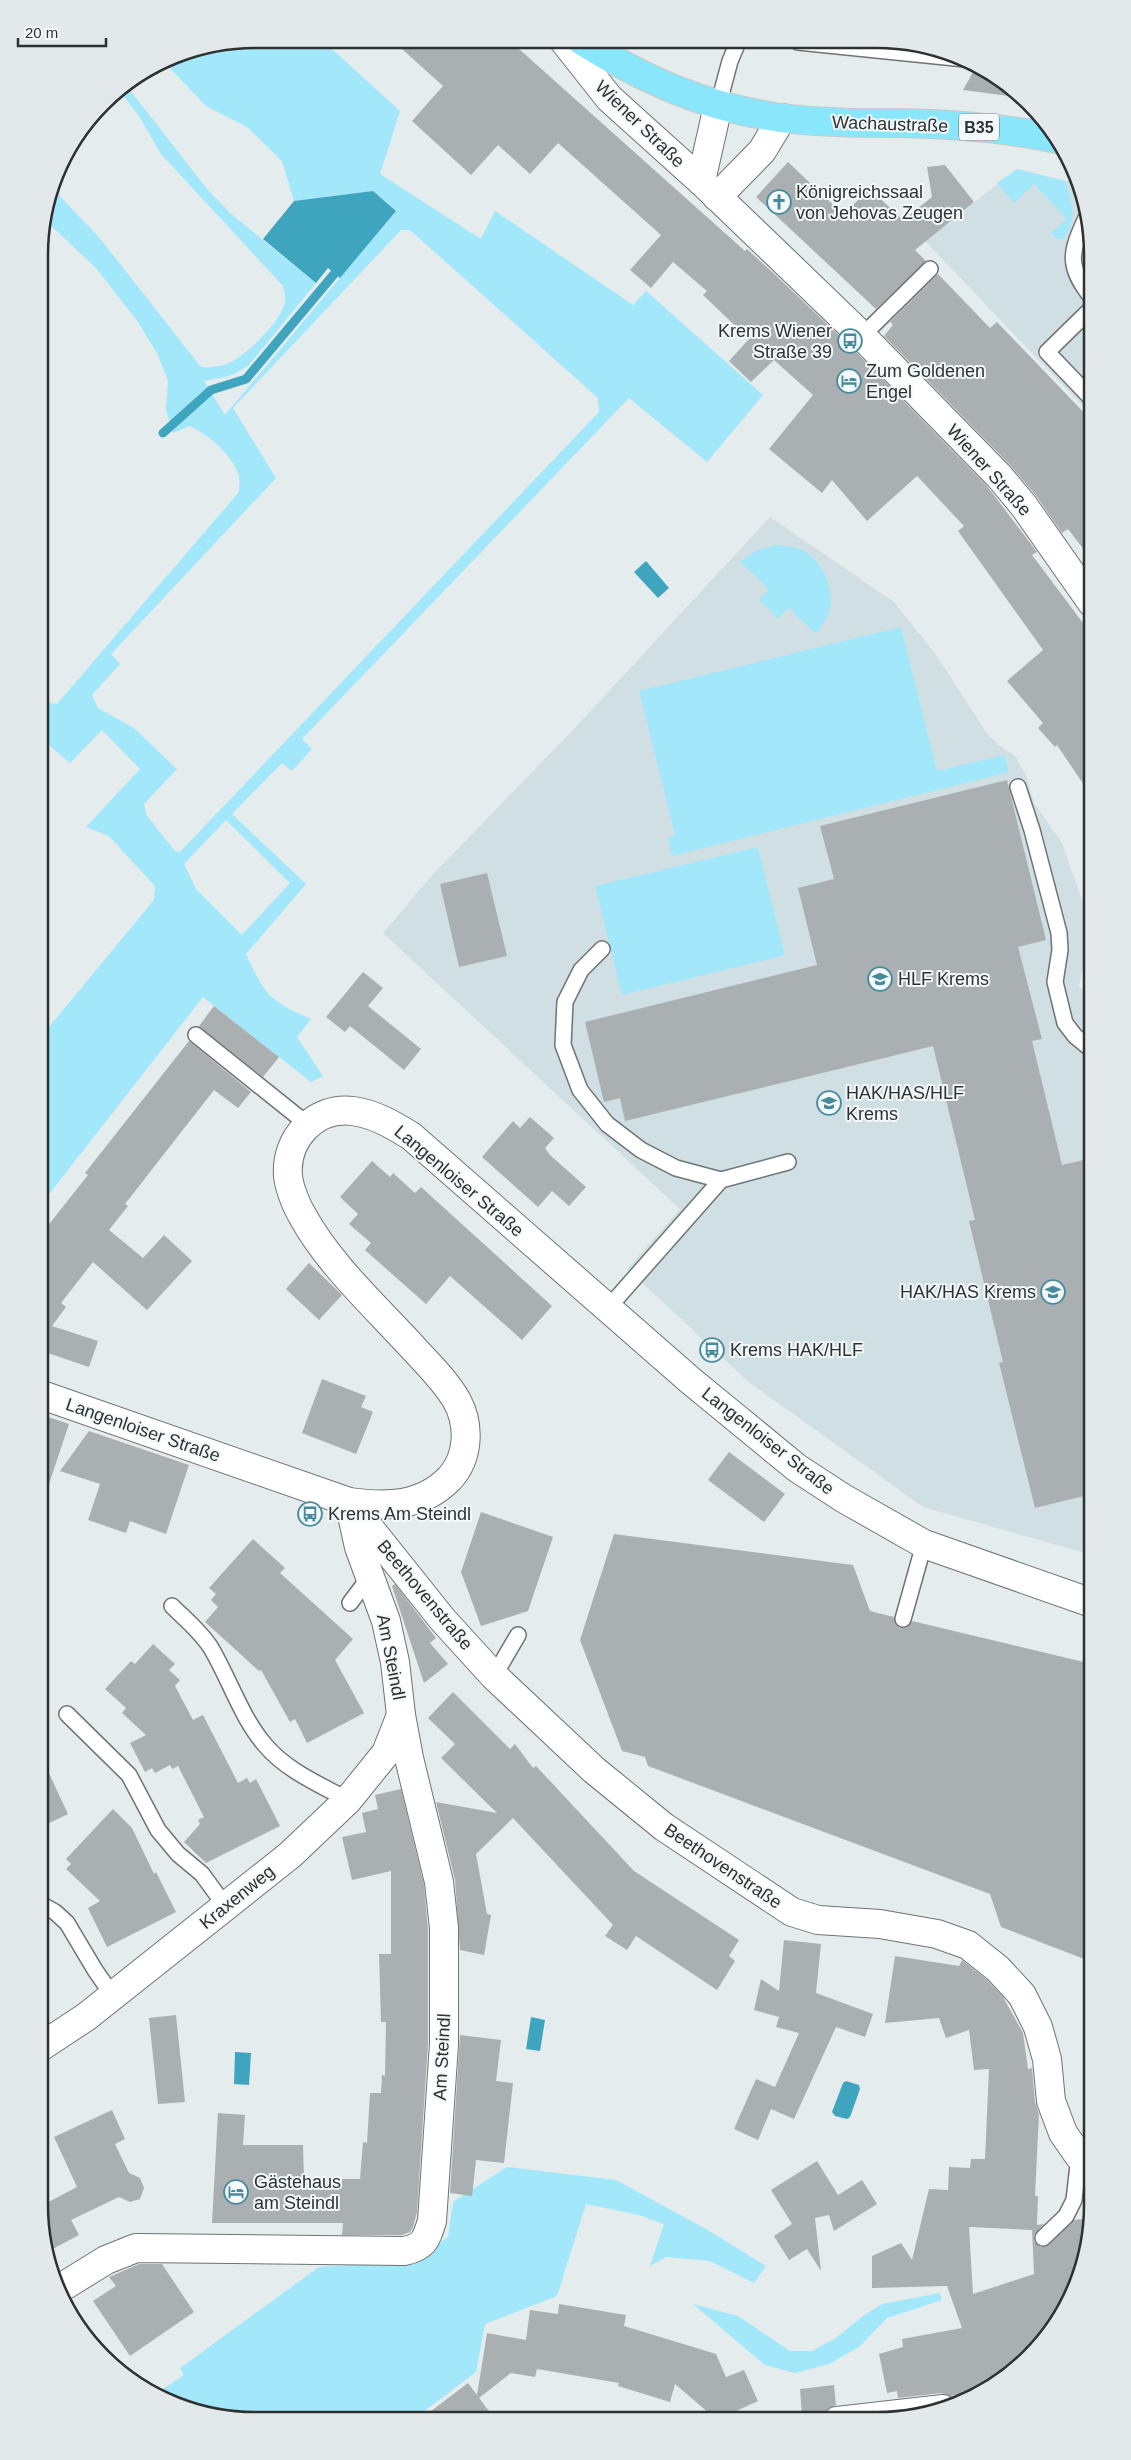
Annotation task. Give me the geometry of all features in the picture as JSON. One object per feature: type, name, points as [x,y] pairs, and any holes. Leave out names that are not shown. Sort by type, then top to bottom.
[{"type":"main road","name":"Wachaustraße","points":[[593,48],[656,83],[718,106],[782,118],[837,123],[900,123],[991,128],[1048,138]]},
{"type":"street","name":"Wiener Straße","points":[[570,48],[609,98],[709,189],[862,336],[999,476],[1024,506],[1084,592]]},
{"type":"street","name":"Wiener Straße","points":[[709,189],[718,106]]},
{"type":"street","points":[[709,189],[762,151],[782,118]]},
{"type":"street","name":"Langenloiser Straße","points":[[48,1397],[349,1502],[381,1506],[411,1503],[439,1490],[459,1468],[467,1437],[457,1401],[434,1371],[316,1241],[300,1212],[288,1176],[291,1149],[307,1124],[328,1112],[352,1111],[382,1118],[411,1136],[691,1381],[797,1468],[843,1498],[924,1544],[1084,1600]]},
{"type":"street","name":"Am Steindl","points":[[64,2286],[106,2260],[136,2248],[404,2251],[416,2249],[427,2239],[432,2221],[444,2044],[444,1928],[439,1882],[401,1716],[395,1662],[386,1621],[371,1575],[359,1547],[349,1502]]},
{"type":"street","name":"Beethovenstraße","points":[[349,1502],[443,1620],[494,1676],[594,1770],[664,1828],[792,1912],[818,1920],[880,1924],[937,1934],[968,1945],[998,1969],[1022,1994],[1038,2027],[1047,2059],[1051,2101],[1063,2133],[1084,2158]]},
{"type":"street","name":"Kraxenweg","points":[[48,2042],[113,1996],[290,1855],[348,1800],[386,1753],[401,1716]]},
{"type":"lane","points":[[718,106],[725,77],[736,48]]},
{"type":"lane","points":[[857,48],[933,56]]},
{"type":"lane","points":[[1082,226],[1072,259],[1078,280],[1084,288]]},
{"type":"lane","points":[[862,336],[930,269]]},
{"type":"lane","points":[[1084,316],[1047,352],[1084,391]]},
{"type":"lane","points":[[1018,787],[1032,830],[1059,933],[1060,950],[1055,982],[1065,1023],[1075,1036],[1084,1043]]},
{"type":"lane","points":[[602,949],[581,970],[565,1002],[563,1045],[580,1090],[607,1124],[640,1150],[676,1168],[721,1180],[788,1162]]},
{"type":"lane","points":[[196,1035],[307,1124]]},
{"type":"lane","points":[[608,1308],[721,1180]]},
{"type":"lane","points":[[903,1619],[924,1544]]},
{"type":"lane","points":[[350,1603],[371,1575]]},
{"type":"lane","points":[[172,1606],[199,1632],[211,1648],[245,1715],[266,1747],[290,1768],[348,1800]]},
{"type":"lane","points":[[494,1676],[518,1635]]},
{"type":"lane","points":[[67,1714],[129,1775],[158,1830],[178,1854],[202,1874],[226,1907]]},
{"type":"lane","points":[[48,1908],[68,1923],[95,1970],[113,1996]]},
{"type":"lane","points":[[1043,2238],[1066,2216],[1074,2200],[1084,2167]]},
{"type":"shaded area","points":[[331,48],[400,111],[380,174],[481,239],[495,211],[633,305],[646,291],[763,395],[707,462],[629,398],[302,739],[312,749],[292,771],[282,763],[232,814],[306,884],[246,954],[258,979],[270,995],[286,1007],[311,1019],[297,1037],[323,1076],[311,1082],[203,997],[48,1195],[48,1028],[154,900],[155,886],[109,836],[86,827],[140,769],[102,730],[70,763],[48,745],[48,702],[57,704],[239,492],[239,476],[226,453],[205,435],[190,426],[173,433],[166,410],[168,381],[158,355],[138,322],[96,268],[50,224],[57,193],[98,236],[201,367],[219,366],[235,360],[249,350],[272,326],[283,309],[285,302],[283,286],[161,154],[139,116],[123,95],[129,90],[208,190],[231,214],[316,283],[248,366],[230,376],[204,381],[225,415],[396,211],[373,191],[294,201],[282,161],[247,127],[206,106],[168,66],[188,58],[228,49]],"holes":[[[401,230],[410,230],[598,398],[599,412],[180,852],[175,851],[147,816],[144,804],[177,769],[134,728],[98,708],[92,695],[120,664],[111,654],[276,478],[233,408]],[[226,820],[290,883],[242,935],[196,889],[184,864]]]},
{"type":"shaded area","points":[[1017,169],[1065,181],[1070,180],[1080,214],[1084,255],[1084,408],[925,241]]},
{"type":"shaded area","points":[[1017,169],[1065,181],[1070,196],[1072,218],[1068,232],[1063,239],[1057,239],[1051,233],[1067,219],[1034,184],[1014,203],[997,183]]},
{"type":"shaded area","points":[[373,191],[396,211],[340,278],[328,268],[316,283],[263,239],[294,201]]},
{"type":"shaded area","name":"HAK/HAS/HLF Krems","points":[[770,517],[894,602],[937,656],[986,732],[999,745],[1015,756],[1026,775],[1034,803],[1062,843],[1084,906],[1084,961],[1079,986],[1084,991],[1084,1553],[923,1507],[750,1383],[627,1269],[680,1209],[383,933],[435,872],[573,730]]},
{"type":"shaded area","points":[[777,545],[795,547],[806,553],[821,567],[826,576],[831,597],[830,607],[827,617],[816,634],[789,608],[778,618],[759,600],[769,589],[740,562],[757,550]]},
{"type":"shaded area","points":[[646,561],[669,588],[658,598],[634,572]]},
{"type":"shaded area","points":[[901,627],[937,771],[1004,755],[1009,772],[672,856],[668,838],[675,835],[639,691]]},
{"type":"shaded area","points":[[758,847],[785,955],[622,995],[595,886]]},
{"type":"shaded area","points":[[531,2017],[545,2020],[540,2051],[526,2049]]},
{"type":"shaded area","points":[[235,2052],[251,2053],[249,2085],[234,2084]]},
{"type":"shaded area","points":[[846,2081],[859,2085],[860,2089],[850,2117],[847,2119],[835,2116],[832,2112],[843,2083]]},
{"type":"shaded area","points":[[507,2167],[616,2180],[706,2229],[766,2266],[754,2283],[710,2261],[666,2257],[650,2266],[664,2224],[639,2215],[586,2204],[557,2296],[485,2324],[476,2372],[423,2412],[228,2411],[188,2402],[161,2390],[184,2375],[180,2368],[319,2267],[402,2262],[419,2258],[448,2237],[453,2202]]},
{"type":"shaded area","points":[[940,2293],[942,2300],[887,2318],[859,2347],[829,2364],[795,2373],[765,2365],[693,2304],[738,2316],[790,2351],[812,2351],[836,2338],[863,2316],[882,2304]]},
{"type":"building","points":[[401,48],[518,48],[745,251],[747,249],[770,270],[847,343],[987,486],[1037,552],[1032,555],[1084,624],[1084,785],[1057,745],[1055,747],[1038,728],[1043,723],[1007,681],[1043,650],[958,531],[964,526],[917,476],[867,521],[832,480],[822,493],[769,449],[813,395],[774,360],[751,382],[729,361],[749,339],[703,295],[707,291],[673,262],[651,288],[630,270],[661,235],[558,143],[530,174],[498,145],[471,175],[412,121],[443,86]]},
{"type":"building","points":[[973,72],[1010,96],[963,90]]},
{"type":"building","points":[[788,162],[844,215],[869,188],[903,220],[932,197],[927,167],[945,165],[974,202],[915,250],[926,261],[876,309],[756,197]]},
{"type":"building","points":[[938,274],[990,328],[997,322],[1084,413],[1084,550],[1068,529],[1062,533],[1037,497],[1010,465],[884,336],[893,325],[890,322]]},
{"type":"building","points":[[1007,780],[1046,940],[1018,947],[1042,1039],[1032,1041],[1062,1165],[1084,1160],[1084,1496],[1035,1508],[999,1363],[1003,1362],[969,1221],[975,1220],[933,1046],[625,1121],[620,1098],[604,1102],[585,1022],[817,965],[798,888],[834,879],[820,826]]},
{"type":"building","points":[[487,873],[507,956],[459,967],[440,884]]},
{"type":"building","points":[[363,972],[383,988],[368,1006],[421,1049],[404,1070],[350,1026],[345,1032],[326,1017]]},
{"type":"building","points":[[214,1006],[279,1057],[263,1077],[199,1026]]},
{"type":"building","points":[[189,1041],[251,1092],[238,1108],[214,1090],[125,1204],[128,1206],[109,1230],[143,1258],[164,1235],[192,1261],[147,1310],[93,1262],[61,1303],[66,1307],[52,1326],[98,1341],[89,1367],[48,1353],[48,1226],[88,1175],[85,1173]]},
{"type":"building","points":[[530,1117],[554,1138],[545,1148],[550,1155],[586,1187],[569,1206],[552,1191],[538,1207],[482,1157],[513,1121],[520,1128]]},
{"type":"building","points":[[372,1161],[390,1177],[393,1173],[415,1193],[421,1187],[552,1306],[522,1340],[450,1276],[426,1304],[365,1250],[371,1243],[349,1224],[358,1214],[340,1197]]},
{"type":"building","points":[[309,1263],[342,1295],[319,1320],[286,1289]]},
{"type":"building","points":[[322,1379],[366,1396],[361,1407],[373,1412],[356,1454],[302,1433]]},
{"type":"building","points":[[48,1417],[69,1424],[48,1487]]},
{"type":"building","points":[[89,1431],[189,1465],[166,1534],[130,1521],[126,1533],[88,1520],[100,1484],[60,1471]]},
{"type":"building","points":[[729,1452],[785,1494],[764,1522],[708,1480]]},
{"type":"building","points":[[481,1512],[553,1537],[528,1611],[481,1626],[461,1572]]},
{"type":"building","points":[[614,1534],[853,1565],[870,1611],[894,1617],[896,1625],[900,1628],[906,1628],[912,1621],[1084,1662],[1084,1959],[1001,1927],[990,1894],[648,1766],[645,1757],[622,1751],[580,1640]]},
{"type":"building","points":[[253,1539],[285,1568],[280,1573],[353,1639],[335,1660],[364,1713],[307,1743],[295,1719],[290,1722],[261,1670],[259,1671],[205,1622],[218,1607],[211,1600],[216,1594],[209,1588]]},
{"type":"building","points":[[395,1584],[436,1638],[430,1643],[448,1664],[424,1683],[392,1586]]},
{"type":"building","points":[[153,1644],[175,1664],[169,1670],[180,1680],[175,1686],[193,1720],[203,1715],[238,1783],[247,1778],[250,1783],[256,1779],[280,1826],[206,1863],[184,1842],[200,1824],[198,1820],[204,1817],[178,1766],[172,1769],[170,1765],[155,1773],[152,1768],[145,1772],[130,1743],[146,1735],[122,1713],[126,1708],[105,1689],[131,1661],[135,1664]]},
{"type":"building","points":[[453,1692],[510,1749],[515,1744],[533,1768],[536,1766],[634,1871],[739,1940],[729,1956],[735,1961],[717,1990],[636,1936],[627,1950],[605,1936],[613,1925],[513,1818],[476,1854],[487,1914],[491,1915],[484,1955],[460,1950],[455,1880],[436,1802],[497,1813],[441,1758],[455,1744],[428,1718]]},
{"type":"building","points":[[48,1771],[68,1814],[48,1824]]},
{"type":"building","points":[[401,1789],[424,1885],[428,1929],[428,2043],[417,2212],[413,2227],[410,2232],[402,2235],[342,2235],[343,2223],[212,2223],[218,2113],[245,2115],[243,2145],[303,2145],[304,2179],[360,2179],[363,2142],[367,2143],[370,2093],[381,2093],[382,2075],[385,2076],[386,2022],[381,2022],[379,1954],[391,1954],[391,1871],[352,1880],[342,1837],[366,1832],[362,1813],[378,1809],[375,1795]]},
{"type":"building","points":[[113,1809],[132,1828],[154,1874],[156,1872],[176,1912],[107,1947],[88,1908],[100,1901],[66,1869],[71,1864],[66,1859]]},
{"type":"building","points":[[784,1940],[821,1944],[816,1993],[873,2014],[865,2037],[836,2027],[794,2119],[771,2109],[758,2140],[734,2129],[756,2079],[775,2087],[799,2033],[776,2027],[779,2017],[754,2010],[761,1979],[779,1991]]},
{"type":"building","points":[[895,1956],[959,1966],[962,1960],[987,1980],[1003,1997],[1023,2033],[1028,2069],[1032,2068],[1035,2102],[1039,2114],[1035,2196],[1038,2196],[1037,2225],[1044,2224],[1034,2235],[1034,2241],[1040,2247],[1046,2247],[1074,2220],[1083,2219],[1082,2232],[1080,2246],[1068,2285],[1049,2320],[1023,2352],[991,2378],[963,2394],[950,2396],[941,2393],[898,2398],[897,2391],[887,2393],[879,2354],[903,2347],[902,2339],[962,2328],[947,2286],[872,2288],[872,2256],[901,2243],[912,2260],[929,2189],[948,2190],[949,2167],[970,2168],[971,2159],[985,2159],[989,2069],[974,2070],[969,2030],[946,2038],[939,2018],[885,2023]],"holes":[[[969,2227],[1032,2230],[1034,2274],[973,2294]]]},
{"type":"building","points":[[176,2015],[185,2102],[158,2104],[149,2018]]},
{"type":"building","points":[[460,2035],[501,2040],[496,2081],[513,2083],[504,2163],[476,2160],[472,2196],[450,2193]]},
{"type":"building","points":[[112,2110],[125,2139],[115,2144],[129,2173],[140,2178],[144,2188],[140,2199],[130,2202],[119,2197],[71,2220],[79,2235],[52,2249],[49,2232],[48,2202],[77,2187],[54,2137]]},
{"type":"building","points":[[817,2161],[838,2195],[862,2180],[877,2204],[834,2231],[829,2215],[815,2218],[821,2271],[807,2249],[789,2260],[774,2236],[792,2224],[771,2190]]},
{"type":"building","points":[[139,2264],[162,2264],[194,2312],[130,2356],[93,2301],[116,2286],[109,2277]]},
{"type":"building","points":[[559,2304],[626,2315],[624,2326],[716,2354],[726,2377],[744,2370],[758,2401],[734,2412],[708,2412],[675,2384],[670,2402],[618,2386],[619,2383],[537,2369],[535,2377],[511,2373],[479,2398],[490,2412],[430,2412],[468,2383],[477,2395],[487,2333],[526,2340],[530,2310],[558,2314]]},
{"type":"building","points":[[834,2385],[836,2405],[825,2411],[802,2412],[800,2389]]},
{"type":"waterway","points":[[163,433],[211,390],[246,379],[335,273]]},
{"type":"place","name":"Königreichssaal von Jehovas Zeugen","points":[[779,202]]},
{"type":"place","name":"Krems Wiener Straße 39","points":[[850,341]]},
{"type":"place","name":"Zum Goldenen Engel","points":[[849,381]]},
{"type":"place","name":"HLF Krems","points":[[880,979]]},
{"type":"place","name":"HAK/HAS/HLF Krems","points":[[829,1103]]},
{"type":"place","name":"HAK/HAS Krems","points":[[1053,1292]]},
{"type":"place","name":"Krems HAK/HLF","points":[[712,1350]]},
{"type":"place","name":"Krems Am Steindl","points":[[310,1514]]},
{"type":"place","name":"Gästehaus am Steindl","points":[[236,2192]]}]
